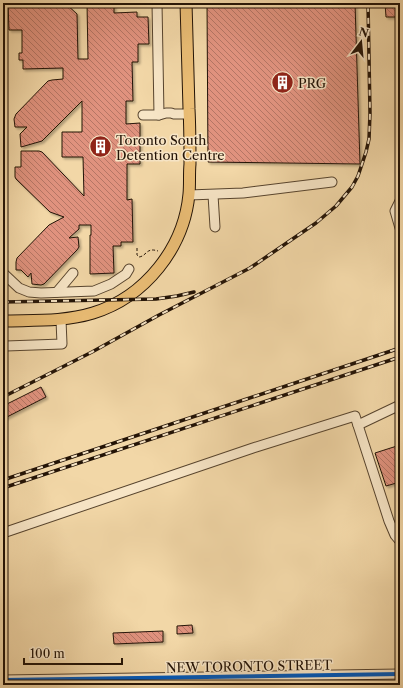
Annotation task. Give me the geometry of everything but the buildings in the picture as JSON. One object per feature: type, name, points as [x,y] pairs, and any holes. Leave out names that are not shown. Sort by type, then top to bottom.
[{"type":"main road","points":[[3,321],[61,320],[86,315],[108,308],[144,284],[172,249],[184,221],[189,195],[189,114],[186,3]]},
{"type":"street","points":[[157,3],[160,115]]},
{"type":"street","points":[[143,115],[160,115],[166,113],[189,114]]},
{"type":"street","points":[[189,195],[242,193],[332,182]]},
{"type":"street","points":[[213,195],[215,227]]},
{"type":"street","points":[[400,201],[395,211],[400,228]]},
{"type":"street","points":[[3,272],[20,288],[29,292],[57,292],[94,291],[111,284],[126,274],[130,269]]},
{"type":"street","points":[[57,292],[73,273]]},
{"type":"street","points":[[6,346],[62,344],[61,320]]},
{"type":"street","points":[[358,425],[400,405]]},
{"type":"street","points":[[3,533],[253,448],[354,416],[388,517],[395,535],[400,541]]},
{"type":"street","name":"NEW TORONTO STREET","points":[[3,680],[66,682],[400,674]]},
{"type":"path","points":[[137,248],[137,255],[139,258],[143,257],[151,250],[158,251]]},
{"type":"railway","points":[[3,397],[92,352],[159,315],[250,268],[316,223],[336,206],[352,187],[358,176],[369,139],[368,3]]},
{"type":"railway","points":[[3,302],[156,299],[194,292]]},
{"type":"railway","points":[[3,480],[400,348]]},
{"type":"railway","points":[[3,488],[400,357]]},
{"type":"cycle path","points":[[3,680],[400,674]]},
{"type":"place","name":"PRG","points":[[282,83]]},
{"type":"place","name":"Toronto South Detention Centre","points":[[101,147]]}]
